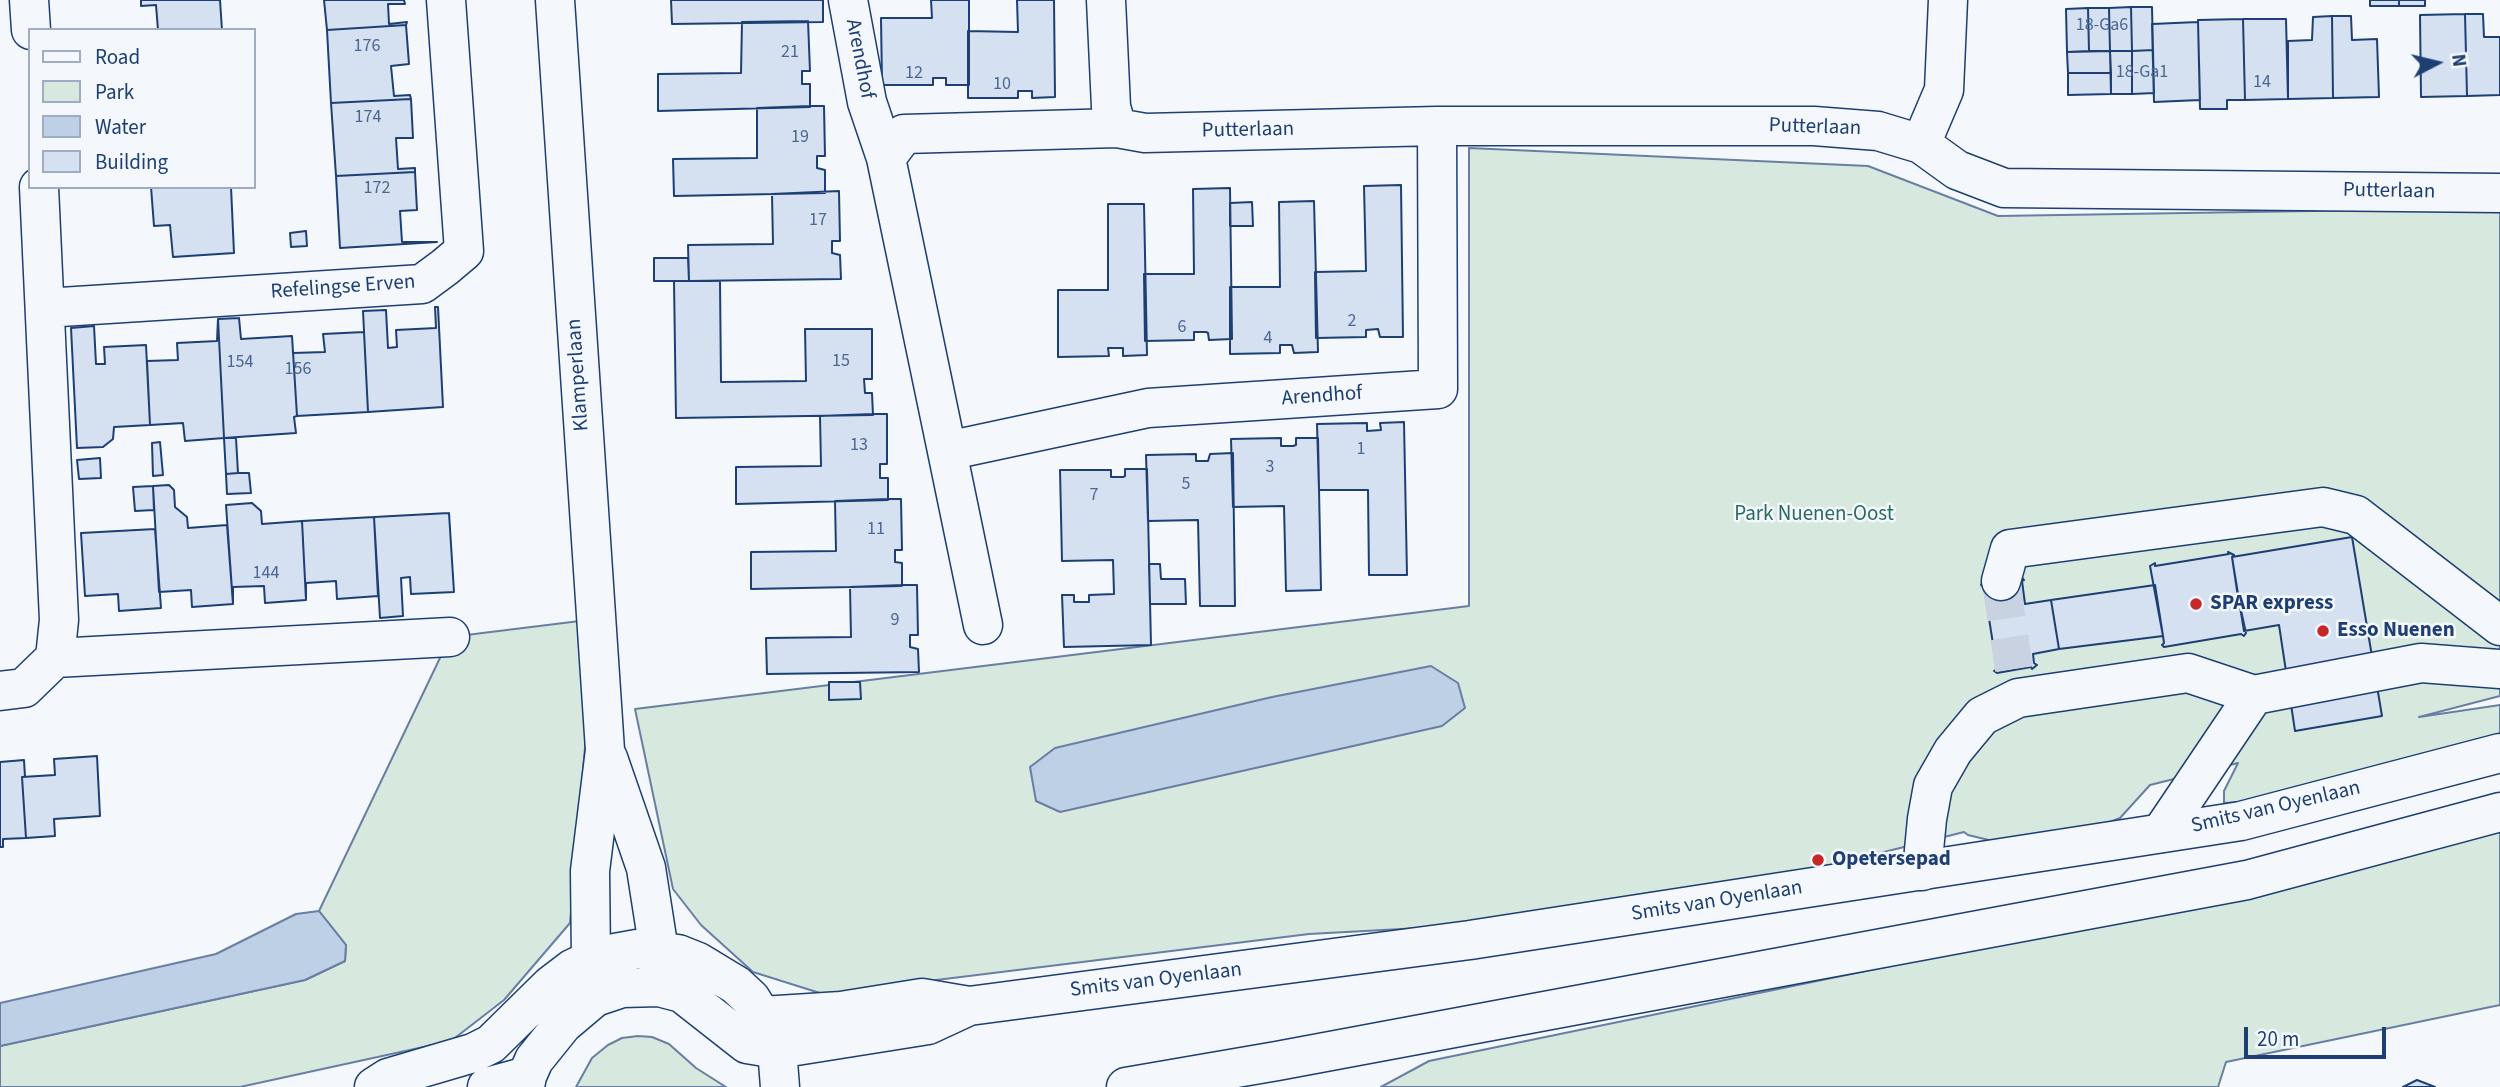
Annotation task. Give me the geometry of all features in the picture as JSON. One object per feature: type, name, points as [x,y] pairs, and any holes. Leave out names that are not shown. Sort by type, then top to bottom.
[{"type":"street","points":[[29,0],[31,28]]},
{"type":"street","name":"Refelingse Erven","points":[[45,308],[422,284],[445,267],[464,251],[446,0]]},
{"type":"street","name":"Klamperlaan","points":[[555,0],[605,750],[590,871],[591,960],[595,997]]},
{"type":"street","name":"Arendhof","points":[[848,0],[867,102],[886,158],[983,625]]},
{"type":"street","points":[[886,158],[904,134],[1117,128],[1111,107],[1105,0],[1138,0]]},
{"type":"street","points":[[1921,144],[1944,90],[1948,0]]},
{"type":"street","name":"Arendhof","points":[[947,451],[1148,408],[1438,389],[1437,126]]},
{"type":"street","name":"Putterlaan","points":[[1117,128],[1145,133],[1437,126],[1814,127],[1878,131],[1921,144],[1957,170],[2004,188],[2500,193]]},
{"type":"street","points":[[0,691],[24,688],[55,658],[60,620],[39,189]]},
{"type":"street","points":[[2001,581],[2010,549],[2323,507],[2356,515],[2500,626]]},
{"type":"street","points":[[55,658],[450,637]]},
{"type":"street","points":[[1922,871],[1933,786],[1953,751],[1982,716],[2016,684],[2188,673],[2254,695],[2420,663],[2500,668]]},
{"type":"street","points":[[2161,834],[2254,695]]},
{"type":"street","name":"Klamperlaan","points":[[605,750],[646,868],[659,951]]},
{"type":"street","name":"Smits van Oyenlaan","points":[[770,1032],[928,1025],[969,1006],[1469,940],[2161,834],[2241,821],[2500,753]]},
{"type":"street","points":[[1126,1087],[2247,880],[2500,812]]},
{"type":"street","points":[[374,1087],[388,1079],[473,1053],[491,1044],[551,985],[572,969],[591,960],[637,949],[678,954],[717,972],[751,999],[770,1032],[780,1087]]},
{"type":"street","points":[[487,1087],[526,1081],[540,1051],[562,1024],[595,997],[622,988],[659,986],[682,993],[747,1044],[770,1032]]},
{"type":"green space","name":"Park Nuenen-Oost","points":[[1469,148],[1868,166],[1998,216],[2500,208],[2500,696],[2419,717],[2500,705],[2500,736],[2242,802],[2224,803],[2224,791],[2238,763],[2150,785],[2120,818],[2095,828],[2001,843],[1964,832],[1796,874],[1648,893],[1457,926],[1309,934],[823,994],[753,972],[701,925],[673,889],[635,709],[1469,606]]},
{"type":"green space","points":[[596,619],[570,923],[504,1000],[451,1041],[240,1087],[0,1087],[0,1046],[305,980],[345,961],[346,945],[319,911],[450,637]]},
{"type":"green space","points":[[2500,827],[2500,1005],[2226,1062],[2218,1087],[1381,1087],[1429,1061],[2050,933]]},
{"type":"green space","points":[[652,1037],[669,1044],[696,1068],[726,1087],[576,1087],[592,1058],[622,1038]]},
{"type":"water","points":[[1431,666],[1458,683],[1465,708],[1442,726],[1060,812],[1036,801],[1030,767],[1055,748],[1272,697]]},
{"type":"water","points":[[319,911],[346,945],[345,961],[305,980],[0,1046],[0,1003],[216,954],[296,914]]},
{"type":"building","points":[[141,0],[220,0],[222,28],[158,28],[156,5],[141,6]]},
{"type":"building","points":[[324,0],[404,0],[405,4],[388,4],[389,24],[407,22],[406,25],[327,30]]},
{"type":"building","points":[[671,0],[823,0],[823,22],[672,24]]},
{"type":"building","points":[[931,0],[969,0],[969,85],[946,85],[946,78],[933,78],[933,85],[882,85],[881,18],[932,18]]},
{"type":"building","points":[[1017,0],[1054,0],[1055,97],[1032,98],[1032,91],[1018,91],[1018,98],[968,98],[968,31],[1018,32]]},
{"type":"building","points":[[2370,0],[2399,0],[2399,6],[2370,6]]},
{"type":"building","points":[[2399,0],[2425,0],[2425,6],[2399,6]]},
{"type":"building","points":[[2131,7],[2132,51],[2110,51],[2109,8]]},
{"type":"building","points":[[2131,7],[2152,7],[2153,50],[2132,51]]},
{"type":"building","points":[[2088,8],[2089,51],[2067,52],[2066,9]]},
{"type":"building","points":[[2088,8],[2109,8],[2110,51],[2089,51]]},
{"type":"building","points":[[2465,14],[2467,96],[2421,97],[2420,15]]},
{"type":"building","points":[[2465,14],[2483,14],[2484,37],[2500,37],[2500,95],[2467,96]]},
{"type":"building","points":[[2332,16],[2351,16],[2352,40],[2377,39],[2379,97],[2333,98]]},
{"type":"building","points":[[2332,16],[2333,98],[2288,99],[2288,41],[2312,40],[2313,17]]},
{"type":"building","points":[[2243,19],[2245,100],[2227,100],[2227,109],[2200,109],[2198,20]]},
{"type":"building","points":[[2243,19],[2286,19],[2288,99],[2245,100]]},
{"type":"building","points":[[808,21],[810,71],[802,71],[802,84],[810,84],[810,107],[658,111],[658,74],[741,73],[742,22]]},
{"type":"building","points":[[2198,22],[2200,100],[2154,102],[2152,24]]},
{"type":"building","points":[[406,25],[409,64],[391,66],[394,96],[410,95],[411,99],[331,103],[327,30]]},
{"type":"building","points":[[2153,50],[2154,93],[2132,94],[2132,51]]},
{"type":"building","points":[[2110,51],[2132,51],[2132,94],[2111,94]]},
{"type":"building","points":[[2110,51],[2111,73],[2068,73],[2067,52]]},
{"type":"building","points":[[2068,73],[2111,73],[2111,94],[2068,95]]},
{"type":"building","points":[[411,99],[413,138],[396,138],[398,169],[415,168],[415,172],[336,176],[331,103]]},
{"type":"building","points":[[824,106],[825,156],[817,156],[817,168],[825,170],[825,193],[674,196],[673,159],[757,158],[757,108]]},
{"type":"building","points":[[415,172],[417,210],[400,211],[402,242],[437,242],[340,248],[336,176]]},
{"type":"building","points":[[1401,185],[1403,337],[1380,337],[1378,329],[1366,330],[1366,337],[1316,338],[1315,272],[1366,271],[1364,186]]},
{"type":"building","points":[[1230,188],[1232,339],[1209,340],[1208,333],[1194,332],[1194,340],[1145,341],[1144,274],[1194,274],[1193,189]]},
{"type":"building","points":[[151,189],[231,189],[234,253],[173,257],[170,225],[154,226]]},
{"type":"building","points":[[839,191],[840,241],[832,241],[832,253],[840,255],[841,279],[689,281],[688,245],[773,244],[772,194]]},
{"type":"building","points":[[1314,201],[1318,352],[1294,353],[1292,345],[1280,345],[1280,353],[1230,354],[1230,287],[1280,287],[1279,202]]},
{"type":"building","points":[[1252,202],[1253,226],[1230,226],[1230,203]]},
{"type":"building","points":[[1108,204],[1144,204],[1147,355],[1123,356],[1123,348],[1108,348],[1109,356],[1058,357],[1058,290],[1108,290]]},
{"type":"building","points":[[306,231],[307,246],[291,247],[290,233]]},
{"type":"building","points":[[654,258],[688,258],[689,281],[654,281]]},
{"type":"building","points":[[674,281],[720,281],[721,382],[806,381],[805,329],[872,329],[872,379],[864,379],[865,393],[872,393],[873,415],[676,418]]},
{"type":"building","points":[[435,307],[438,307],[443,407],[368,412],[363,311],[386,310],[388,348],[397,347],[396,330],[436,328]]},
{"type":"building","points":[[239,318],[241,339],[292,336],[296,433],[224,438],[218,319]]},
{"type":"building","points":[[218,319],[224,438],[185,441],[183,423],[150,425],[147,361],[178,360],[177,343],[217,341]]},
{"type":"building","points":[[94,326],[96,364],[105,364],[104,347],[146,345],[150,425],[114,427],[113,439],[103,447],[77,448],[71,328]]},
{"type":"building","points":[[364,332],[368,412],[297,416],[293,353],[325,352],[323,334]]},
{"type":"building","points":[[887,414],[887,464],[880,464],[880,478],[888,478],[888,500],[736,504],[736,467],[821,466],[820,416]]},
{"type":"building","points":[[1404,422],[1407,575],[1369,575],[1368,490],[1319,490],[1317,424],[1367,423],[1367,431],[1381,430],[1380,423]]},
{"type":"building","points":[[224,438],[236,438],[238,473],[226,474]]},
{"type":"building","points":[[1281,438],[1281,446],[1293,446],[1296,445],[1296,438],[1318,438],[1321,590],[1286,591],[1284,506],[1233,507],[1231,439]]},
{"type":"building","points":[[160,442],[163,475],[153,476],[152,443]]},
{"type":"building","points":[[1233,453],[1235,606],[1200,606],[1198,520],[1148,521],[1146,455],[1196,454],[1196,461],[1208,461],[1210,454]]},
{"type":"building","points":[[100,458],[101,478],[79,479],[77,460]]},
{"type":"building","points":[[1125,469],[1147,469],[1151,645],[1064,647],[1062,595],[1074,595],[1074,602],[1089,602],[1089,595],[1114,594],[1113,560],[1062,561],[1060,470],[1111,470],[1111,477],[1123,477]]},
{"type":"building","points":[[249,473],[251,493],[227,494],[226,474]]},
{"type":"building","points":[[169,485],[174,490],[175,507],[187,517],[188,528],[227,525],[233,604],[192,607],[191,590],[159,592],[153,486]]},
{"type":"building","points":[[153,486],[154,510],[135,511],[133,487]]},
{"type":"building","points":[[901,499],[902,550],[895,550],[895,562],[902,563],[902,586],[751,589],[751,552],[836,551],[835,501]]},
{"type":"building","points":[[252,503],[261,511],[262,524],[302,521],[306,600],[265,603],[264,586],[233,587],[233,604],[226,505]]},
{"type":"building","points":[[449,513],[454,592],[411,594],[410,577],[401,578],[403,616],[380,618],[374,517]]},
{"type":"building","points":[[374,517],[378,596],[337,599],[336,581],[306,583],[306,600],[302,521]]},
{"type":"building","points":[[155,529],[161,608],[119,611],[118,594],[85,596],[81,533]]},
{"type":"building","points":[[2352,537],[2382,716],[2295,731],[2279,625],[2244,631],[2232,557]]},
{"type":"building","points":[[2228,552],[2234,555],[2232,557],[2238,597],[2246,633],[2244,636],[2241,634],[2164,647],[2150,566],[2155,563],[2155,566],[2229,554]]},
{"type":"building","points":[[1149,564],[1160,564],[1161,579],[1185,579],[1186,604],[1150,604]]},
{"type":"building","points":[[2021,576],[2024,580],[2025,604],[2051,600],[2059,649],[2033,654],[2034,663],[2037,665],[2032,669],[2031,667],[1997,673],[1994,671],[1997,669],[1984,587],[1981,585]]},
{"type":"building","points":[[917,585],[918,635],[910,635],[910,647],[918,649],[919,672],[767,674],[766,638],[851,637],[850,587]]},
{"type":"building","points":[[2155,585],[2163,636],[2059,649],[2051,600]]},
{"type":"building","points":[[829,682],[860,682],[861,699],[829,700]]},
{"type":"building","points":[[97,756],[100,816],[54,819],[55,836],[26,838],[22,777],[55,775],[54,759]]},
{"type":"building","points":[[24,760],[25,777],[22,777],[26,838],[3,839],[3,847],[0,847],[0,762]]},
{"type":"building","points":[[2417,1080],[2435,1087],[2403,1087]]},
{"type":"tunnel","points":[[2001,581],[2014,669]]},
{"type":"place","name":"SPAR express","points":[[2196,604]]},
{"type":"place","name":"Esso Nuenen","points":[[2323,631]]},
{"type":"place","name":"Opetersepad","points":[[1818,860]]}]
